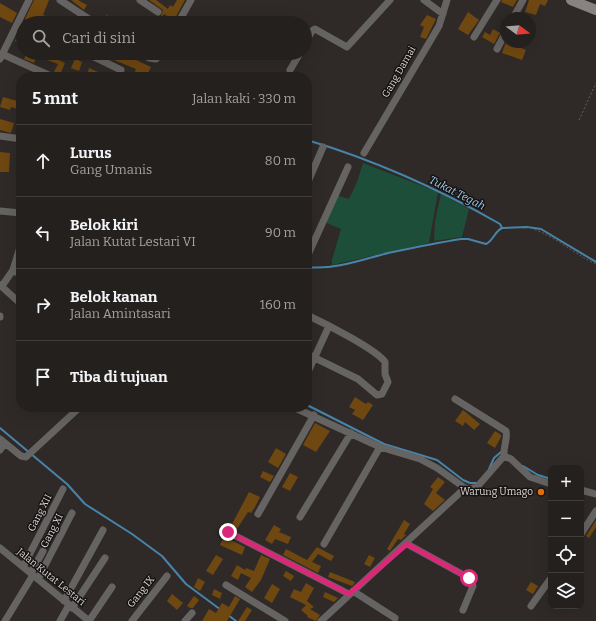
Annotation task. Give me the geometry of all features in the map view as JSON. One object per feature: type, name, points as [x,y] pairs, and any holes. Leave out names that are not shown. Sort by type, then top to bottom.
[{"type":"street","points":[[20,16],[28,0]]},
{"type":"street","points":[[60,0],[84,16]]},
{"type":"street","points":[[140,0],[158,12]]},
{"type":"street","points":[[182,16],[191,0]]},
{"type":"street","points":[[312,31],[316,29],[347,47],[390,0]]},
{"type":"street","points":[[424,0],[443,14]]},
{"type":"street","name":"Gang Damai","points":[[364,153],[439,26],[447,0]]},
{"type":"street","points":[[474,37],[497,0]]},
{"type":"street","points":[[516,12],[523,0]]},
{"type":"street","points":[[571,0],[596,10]]},
{"type":"street","points":[[16,25],[1,57],[40,72]]},
{"type":"street","points":[[497,49],[500,43]]},
{"type":"street","points":[[100,60],[121,70]]},
{"type":"street","points":[[290,70],[296,60]]},
{"type":"street","points":[[0,136],[16,138]]},
{"type":"street","points":[[312,173],[323,148]]},
{"type":"street","points":[[312,246],[348,166]]},
{"type":"street","points":[[0,211],[16,213]]},
{"type":"street","points":[[16,260],[13,270],[1,286],[16,300]]},
{"type":"street","points":[[312,318],[374,352],[385,362],[385,374],[388,380],[380,396],[375,394],[364,382],[312,357]]},
{"type":"street","points":[[312,353],[329,326]]},
{"type":"street","points":[[305,412],[380,447],[420,459],[437,468],[465,488],[470,489],[476,487],[504,455],[506,431],[455,399]]},
{"type":"street","points":[[0,450],[2,441],[21,456],[26,457],[75,412]]},
{"type":"street","points":[[258,514],[314,416]]},
{"type":"street","points":[[300,517],[351,433]]},
{"type":"street","points":[[324,544],[380,447]]},
{"type":"street","points":[[504,455],[511,459],[530,477],[548,483]]},
{"type":"street","points":[[322,621],[351,593],[407,544],[465,488]]},
{"type":"street","name":"Gang XII","points":[[23,567],[63,489]]},
{"type":"street","points":[[584,491],[596,494]]},
{"type":"street","points":[[584,529],[596,511]]},
{"type":"street","name":"Gang XI","points":[[34,576],[50,556],[72,513]]},
{"type":"street","points":[[60,621],[103,530]]},
{"type":"street","points":[[228,532],[351,593],[395,618]]},
{"type":"street","points":[[407,544],[471,579],[473,586],[463,610]]},
{"type":"street","points":[[34,546],[50,556]]},
{"type":"street","name":"Jalan Kutat Lestari","points":[[0,548],[86,620]]},
{"type":"street","points":[[5,621],[34,576],[43,552]]},
{"type":"street","points":[[68,605],[105,558]]},
{"type":"street","name":"Gang IX","points":[[132,621],[167,576]]},
{"type":"street","points":[[531,606],[548,582]]},
{"type":"street","points":[[226,585],[285,621]]},
{"type":"street","points":[[86,620],[112,587]]},
{"type":"street","points":[[185,621],[192,613]]},
{"type":"path","points":[[579,120],[596,83]]},
{"type":"path","points":[[527,227],[550,236],[596,264]]},
{"type":"green space","points":[[363,163],[438,192],[429,243],[332,265],[332,260],[341,229],[324,222],[336,195],[349,199],[357,182]]},
{"type":"green space","points":[[441,194],[469,209],[462,237],[434,241],[435,221]]},
{"type":"building","points":[[34,0],[49,0],[43,15],[46,16],[26,16]]},
{"type":"building","points":[[71,0],[78,0],[87,5],[84,10]]},
{"type":"building","points":[[149,0],[156,0],[168,9],[170,5],[173,7],[177,0],[185,0],[176,16],[167,16],[164,14],[161,16],[163,10]]},
{"type":"building","points":[[502,0],[517,0],[513,7],[501,2]]},
{"type":"building","points":[[529,0],[548,0],[545,6],[540,4],[536,15],[536,12],[525,12]]},
{"type":"building","points":[[0,3],[17,13],[12,23],[0,17]]},
{"type":"building","points":[[468,12],[479,20],[468,35],[458,29]]},
{"type":"building","points":[[427,15],[436,19],[426,39],[420,37],[424,27],[420,25]]},
{"type":"building","points":[[493,29],[500,33],[494,44],[482,37],[485,32],[490,35]]},
{"type":"building","points":[[504,48],[521,48],[526,50],[522,60],[502,53]]},
{"type":"building","points":[[26,60],[36,60],[34,63]]},
{"type":"building","points":[[47,60],[58,60],[65,63],[61,72],[54,72],[58,64]]},
{"type":"building","points":[[75,60],[82,62],[79,71],[71,68]]},
{"type":"building","points":[[114,60],[136,60],[151,67],[148,72],[135,72],[136,69]]},
{"type":"building","points":[[89,68],[98,72],[88,72]]},
{"type":"building","points":[[3,97],[16,101],[16,108],[11,107],[10,110],[0,107]]},
{"type":"building","points":[[0,119],[14,123],[11,133],[0,130]]},
{"type":"building","points":[[0,152],[10,153],[9,172],[0,172]]},
{"type":"building","points":[[355,397],[366,404],[368,402],[373,405],[363,420],[352,414],[355,410],[349,407]]},
{"type":"building","points":[[463,410],[480,424],[474,430],[465,422],[463,426],[455,421]]},
{"type":"building","points":[[315,423],[330,431],[316,452],[303,445]]},
{"type":"building","points":[[495,431],[501,435],[501,437],[495,448],[487,443]]},
{"type":"building","points":[[276,448],[286,454],[278,468],[268,462]]},
{"type":"building","points":[[263,471],[274,476],[270,482],[260,477]]},
{"type":"building","points":[[290,473],[298,477],[290,491],[282,487]]},
{"type":"building","points":[[438,477],[445,482],[436,493],[445,500],[433,511],[424,504],[433,489],[430,487]]},
{"type":"building","points":[[249,492],[260,497],[251,513],[248,512],[237,529],[231,526]]},
{"type":"building","points":[[404,520],[410,524],[404,534],[406,535],[401,540],[398,539],[390,551],[387,549]]},
{"type":"building","points":[[596,520],[596,527],[589,538],[586,536]]},
{"type":"building","points":[[274,525],[281,529],[279,532],[291,537],[288,544],[275,539],[272,544],[265,540]]},
{"type":"building","points":[[224,537],[245,547],[242,555],[220,545]]},
{"type":"building","points":[[317,547],[334,556],[331,561],[318,554],[312,562],[321,566],[318,573],[283,555],[286,549],[307,560]]},
{"type":"building","points":[[216,555],[223,559],[213,575],[206,571]]},
{"type":"building","points":[[261,555],[270,559],[261,580],[252,592],[245,587],[251,578],[241,573],[238,580],[231,576],[237,565],[245,570],[246,568],[254,571]]},
{"type":"building","points":[[369,555],[375,558],[370,567],[364,564]]},
{"type":"building","points":[[286,571],[294,576],[291,581],[283,576]]},
{"type":"building","points":[[330,572],[355,582],[352,586],[328,577]]},
{"type":"building","points":[[198,578],[205,582],[200,591],[194,587]]},
{"type":"building","points":[[531,582],[538,586],[533,594],[526,590]]},
{"type":"building","points":[[306,583],[314,588],[307,601],[314,607],[310,609],[320,615],[316,621],[307,617],[308,616],[301,610],[306,605],[290,597],[294,589],[301,592]]},
{"type":"building","points":[[272,584],[280,589],[272,603],[264,598]]},
{"type":"building","points":[[214,589],[222,593],[220,599],[212,595]]},
{"type":"building","points":[[325,592],[338,598],[334,602],[323,597]]},
{"type":"building","points":[[172,594],[183,603],[177,610],[167,601]]},
{"type":"building","points":[[194,596],[199,600],[193,608],[190,608],[187,606]]},
{"type":"building","points":[[235,596],[240,599],[227,621],[202,621],[209,609],[216,613],[222,603],[229,607]]},
{"type":"building","points":[[247,607],[252,610],[245,621],[238,621]]},
{"type":"waterway","name":"Tukat Tegah","points":[[312,142],[406,176],[477,211],[500,224],[502,228]]},
{"type":"waterway","name":"Tukat Tegah","points":[[502,228],[527,227],[541,229],[596,262]]},
{"type":"waterway","points":[[312,268],[338,266],[388,253],[461,239],[468,239],[486,244],[502,228]]},
{"type":"waterway","points":[[312,408],[384,444],[437,460],[463,480],[470,483],[477,483]]},
{"type":"waterway","points":[[0,428],[67,484],[85,504],[132,534],[162,556],[186,584],[221,610]]},
{"type":"waterway","points":[[489,469],[494,458],[501,452]]},
{"type":"waterway","points":[[523,466],[538,475],[548,478]]},
{"type":"waterway","points":[[228,615],[236,621]]},
{"type":"place","name":"Warung Umago","points":[[541,492]]},
{"type":"route","points":[[228,532],[349,594],[407,544],[469,578]]}]
